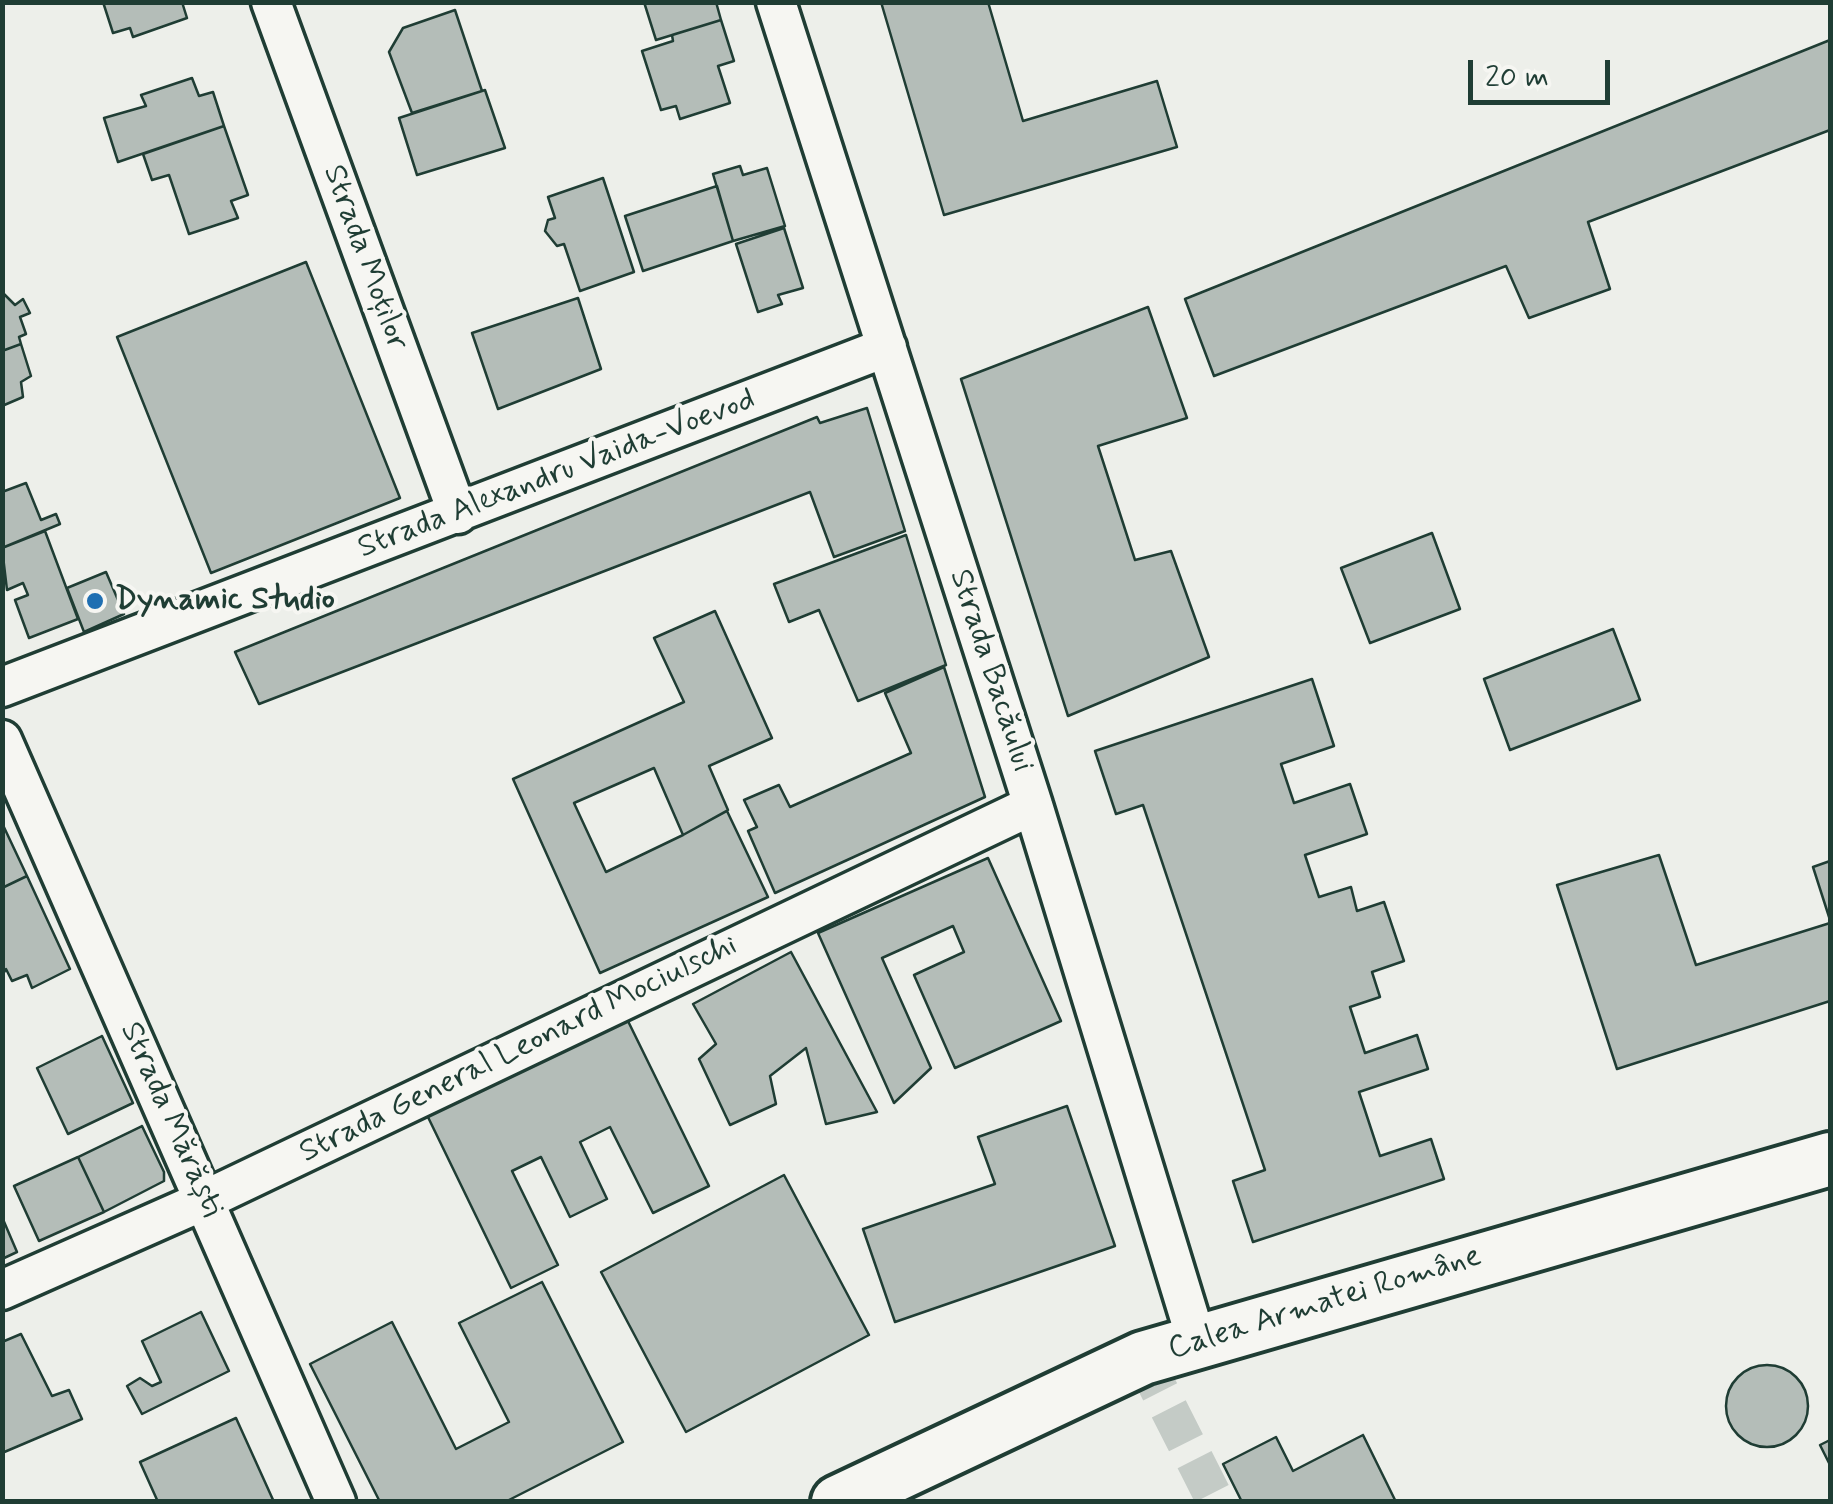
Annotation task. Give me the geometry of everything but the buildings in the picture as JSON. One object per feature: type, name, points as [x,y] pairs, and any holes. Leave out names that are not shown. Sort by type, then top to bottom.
[{"type":"street","name":"Strada Moților","points":[[271,2],[458,514]]},
{"type":"street","name":"Strada Bacăului","points":[[776,2],[1033,804],[1198,1342]]},
{"type":"street","name":"Strada Alexandru Vaida-Voevod","points":[[2,687],[887,347]]},
{"type":"street","name":"Strada Mărăști","points":[[2,740],[336,1502]]},
{"type":"street","name":"Strada General Leonard Mociulschi","points":[[2,1290],[205,1200],[1033,804]]},
{"type":"street","name":"Calea Armatei Române","points":[[838,1502],[1144,1358],[1830,1159]]},
{"type":"tunnel","points":[[1143,1358],[1216,1502]]},
{"type":"place","name":"Dynamic Studio","points":[[95,601]]}]
